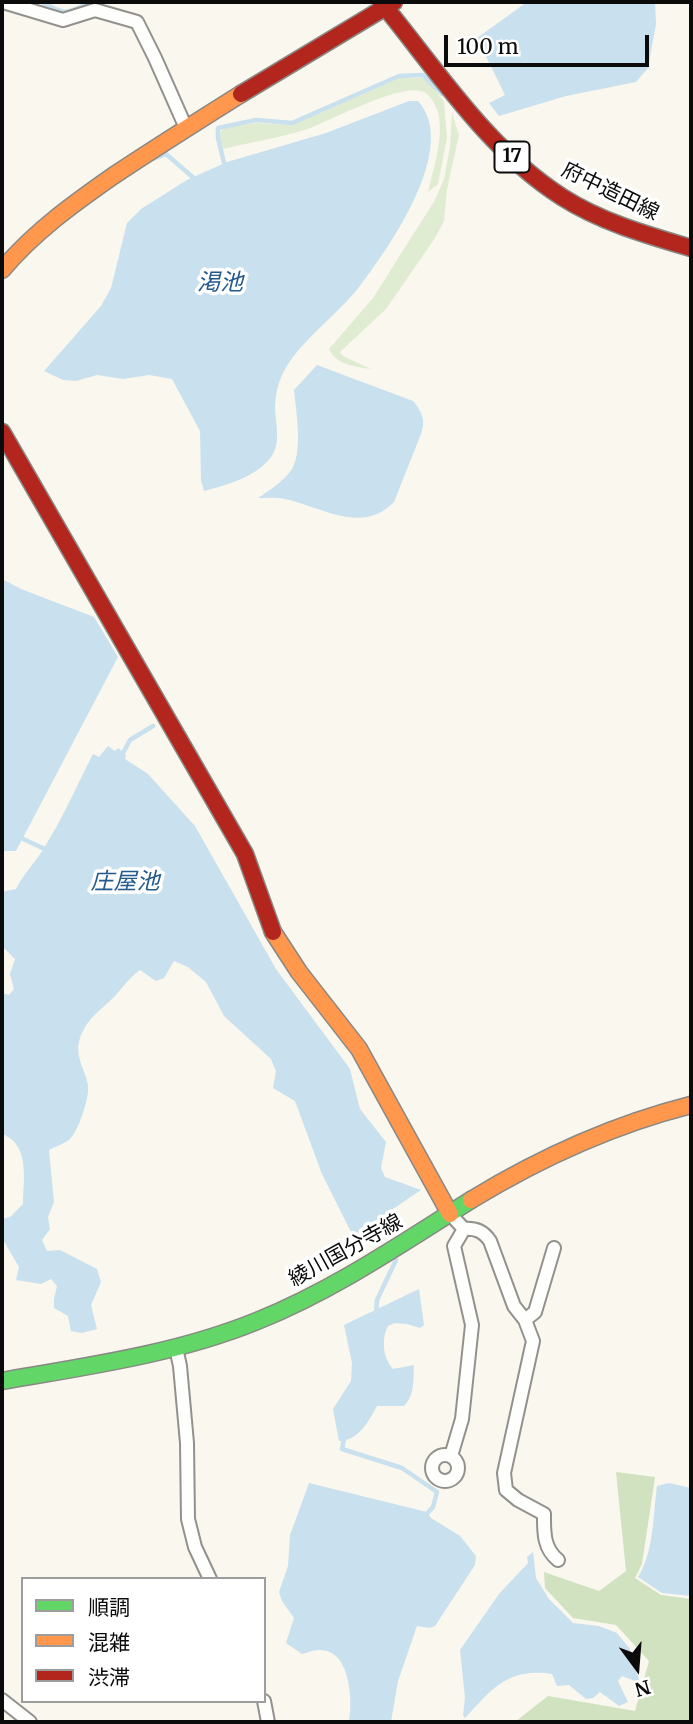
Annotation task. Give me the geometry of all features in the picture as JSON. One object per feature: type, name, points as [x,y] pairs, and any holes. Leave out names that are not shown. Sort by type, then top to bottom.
[{"type":"street","points":[[3,2],[29,12],[63,20],[95,10],[136,22],[186,128]]},
{"type":"street","points":[[2,270],[11,258],[61,213],[186,128],[387,4]]},
{"type":"street","name":"府中造田線","points":[[387,4],[474,118],[513,159],[563,197],[652,236],[691,248]]},
{"type":"street","points":[[2,432],[245,853],[271,929],[299,972],[359,1049],[450,1214],[464,1229]]},
{"type":"street","name":"綾川国分寺線","points":[[2,1381],[176,1348],[229,1331],[331,1286],[388,1254],[513,1175],[571,1146],[617,1127],[691,1105]]},
{"type":"street","points":[[464,1229],[473,1228],[484,1233],[490,1241],[514,1306],[525,1320],[533,1341],[504,1473],[506,1490],[544,1514],[544,1539],[552,1555],[558,1560]]},
{"type":"street","points":[[451,1456],[462,1419],[472,1325],[454,1246],[464,1229]]},
{"type":"street","points":[[525,1320],[535,1312],[554,1248]]},
{"type":"street","points":[[176,1348],[187,1443],[188,1519],[195,1547],[209,1577]]},
{"type":"street","points":[[2,1700],[30,1722]]},
{"type":"street","points":[[264,1703],[268,1722]]},
{"type":"green space","points":[[400,78],[423,78],[444,102],[447,138],[438,184],[428,192],[439,141],[439,115],[427,94],[418,90],[404,91],[368,102],[297,132],[223,149],[219,137],[222,130],[230,126],[258,123],[291,125]]},
{"type":"green space","points":[[452,113],[459,135],[447,189],[444,221],[386,309],[340,352],[371,369],[347,364],[336,359],[329,349],[373,298],[435,200],[444,179]]},
{"type":"green space","points":[[616,1472],[655,1477],[642,1564],[635,1578],[661,1595],[691,1599],[691,1722],[515,1722],[548,1696],[635,1711],[649,1661],[616,1625],[573,1618],[545,1588],[544,1572],[599,1591],[626,1571]]},
{"type":"water","points":[[527,2],[655,2],[656,24],[648,68],[636,82],[566,96],[499,116],[489,103],[505,95],[477,38]]},
{"type":"water","name":"渇池","points":[[409,101],[418,101],[429,121],[431,144],[426,170],[416,197],[387,248],[359,287],[302,346],[284,371],[275,400],[275,449],[267,462],[252,474],[204,491],[201,480],[200,431],[172,379],[149,375],[123,379],[97,375],[76,381],[63,380],[44,371],[101,306],[111,288],[127,223],[141,209],[187,180],[227,162],[326,133]]},
{"type":"water","points":[[317,365],[413,401],[421,413],[421,434],[394,502],[382,512],[355,518],[285,499],[258,498],[292,469],[298,441],[294,390]]},
{"type":"water","points":[[2,579],[94,617],[118,657],[16,851],[2,851]]},
{"type":"water","name":"庄屋池","points":[[108,746],[115,751],[118,748],[126,755],[125,759],[148,774],[195,826],[276,969],[350,1069],[360,1109],[386,1142],[381,1168],[385,1177],[421,1190],[353,1236],[322,1174],[295,1101],[273,1088],[276,1071],[271,1059],[224,1016],[206,982],[188,967],[174,961],[164,978],[156,981],[140,970],[86,1025],[78,1045],[88,1085],[85,1105],[72,1136],[49,1150],[54,1202],[48,1217],[50,1229],[42,1240],[47,1251],[60,1250],[97,1269],[101,1282],[91,1305],[97,1329],[82,1333],[71,1331],[68,1316],[54,1308],[57,1286],[51,1279],[41,1284],[16,1280],[19,1267],[2,1238],[2,1219],[10,1217],[23,1204],[24,1178],[23,1160],[17,1145],[2,1133],[2,993],[9,995],[14,989],[10,974],[15,959],[2,946],[2,892],[16,889],[51,837],[93,754],[99,757]]},
{"type":"water","points":[[419,1289],[424,1325],[420,1328],[395,1323],[388,1326],[384,1342],[385,1354],[393,1369],[414,1365],[410,1397],[404,1406],[377,1406],[357,1434],[339,1441],[333,1409],[351,1381],[352,1363],[344,1325]]},
{"type":"water","points":[[309,1483],[427,1512],[431,1518],[460,1536],[476,1556],[475,1565],[435,1626],[417,1626],[398,1681],[391,1722],[349,1722],[350,1689],[343,1666],[337,1657],[318,1650],[302,1654],[286,1643],[294,1618],[279,1592],[288,1566],[290,1535]]},
{"type":"water","points":[[669,1483],[691,1488],[691,1596],[662,1593],[638,1577],[650,1545],[657,1486]]},
{"type":"water","points":[[533,1552],[536,1578],[549,1599],[573,1623],[599,1626],[617,1633],[630,1649],[640,1683],[622,1676],[618,1681],[628,1702],[619,1706],[600,1692],[593,1698],[586,1699],[569,1685],[557,1686],[552,1674],[524,1674],[502,1682],[465,1718],[460,1650],[499,1594],[528,1563],[527,1557]]},
{"type":"waterway","points":[[42,2],[66,12],[90,2]]},
{"type":"waterway","points":[[225,167],[218,128],[256,120],[292,123],[399,76],[423,75],[442,94]]},
{"type":"waterway","points":[[153,159],[166,154],[196,180]]},
{"type":"waterway","points":[[122,755],[130,740],[153,726]]},
{"type":"waterway","points":[[19,837],[49,851]]},
{"type":"waterway","points":[[381,1210],[392,1231]]},
{"type":"waterway","points":[[376,1315],[377,1300],[396,1260]]},
{"type":"waterway","points":[[345,1435],[342,1449],[402,1468],[437,1492],[433,1507],[424,1517]]},
{"type":"traffic: fast","points":[[2,1381],[163,1351],[257,1321],[340,1281],[471,1200]]},
{"type":"traffic: slow","points":[[2,270],[54,219],[83,197],[241,94]]},
{"type":"traffic: slow","points":[[273,932],[299,972],[359,1049],[450,1214]]},
{"type":"traffic: slow","points":[[471,1200],[523,1170],[577,1144],[633,1122],[691,1105]]},
{"type":"traffic: jam","points":[[381,2],[464,107],[510,156],[535,178],[592,214],[691,248]]},
{"type":"traffic: jam","points":[[241,94],[394,2]]},
{"type":"traffic: jam","points":[[2,432],[245,854],[273,932]]}]
